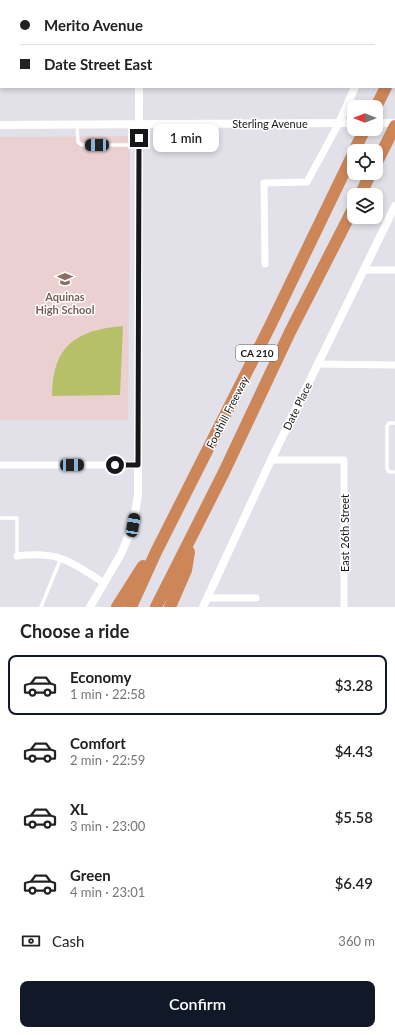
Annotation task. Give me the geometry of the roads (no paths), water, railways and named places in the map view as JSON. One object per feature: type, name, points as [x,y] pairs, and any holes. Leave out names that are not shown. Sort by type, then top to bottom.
[{"type":"highway","points":[[379,100],[385,88]]},
{"type":"highway","points":[[383,150],[395,125]]},
{"type":"highway","name":"Foothill Freeway","points":[[131,607],[156,552],[270,326],[347,167]]},
{"type":"highway","name":"Foothill Freeway","points":[[156,607],[194,534],[290,332],[347,221]]},
{"type":"highway","points":[[170,607],[186,570],[194,534]]},
{"type":"highway","points":[[117,607],[141,568],[156,552]]},
{"type":"street","points":[[90,607],[122,554],[133,525],[138,495],[139,88]]},
{"type":"street","points":[[265,264],[264,183],[307,182],[339,123],[355,88]]},
{"type":"street","name":"Sterling Avenue","points":[[0,125],[347,123]]},
{"type":"street","points":[[383,124],[395,125]]},
{"type":"street","name":"Date Place","points":[[203,607],[271,460],[395,206]]},
{"type":"street","points":[[364,270],[395,270]]},
{"type":"street","points":[[317,364],[395,365]]},
{"type":"street","name":"East 26th Street","points":[[271,460],[344,460],[344,607]]},
{"type":"street","points":[[0,465],[138,465]]},
{"type":"street","points":[[17,556],[48,554],[61,558],[71,562],[104,583]]},
{"type":"street","points":[[207,598],[256,598]]},
{"type":"lane","points":[[77,125],[79,144],[139,145]]},
{"type":"lane","points":[[395,423],[389,423],[386,426],[387,469],[389,472],[395,472]]},
{"type":"lane","points":[[0,518],[17,518],[17,556]]},
{"type":"lane","points":[[41,607],[61,558]]},
{"type":"place","name":"Aquinas High School","points":[[65,279]]}]
